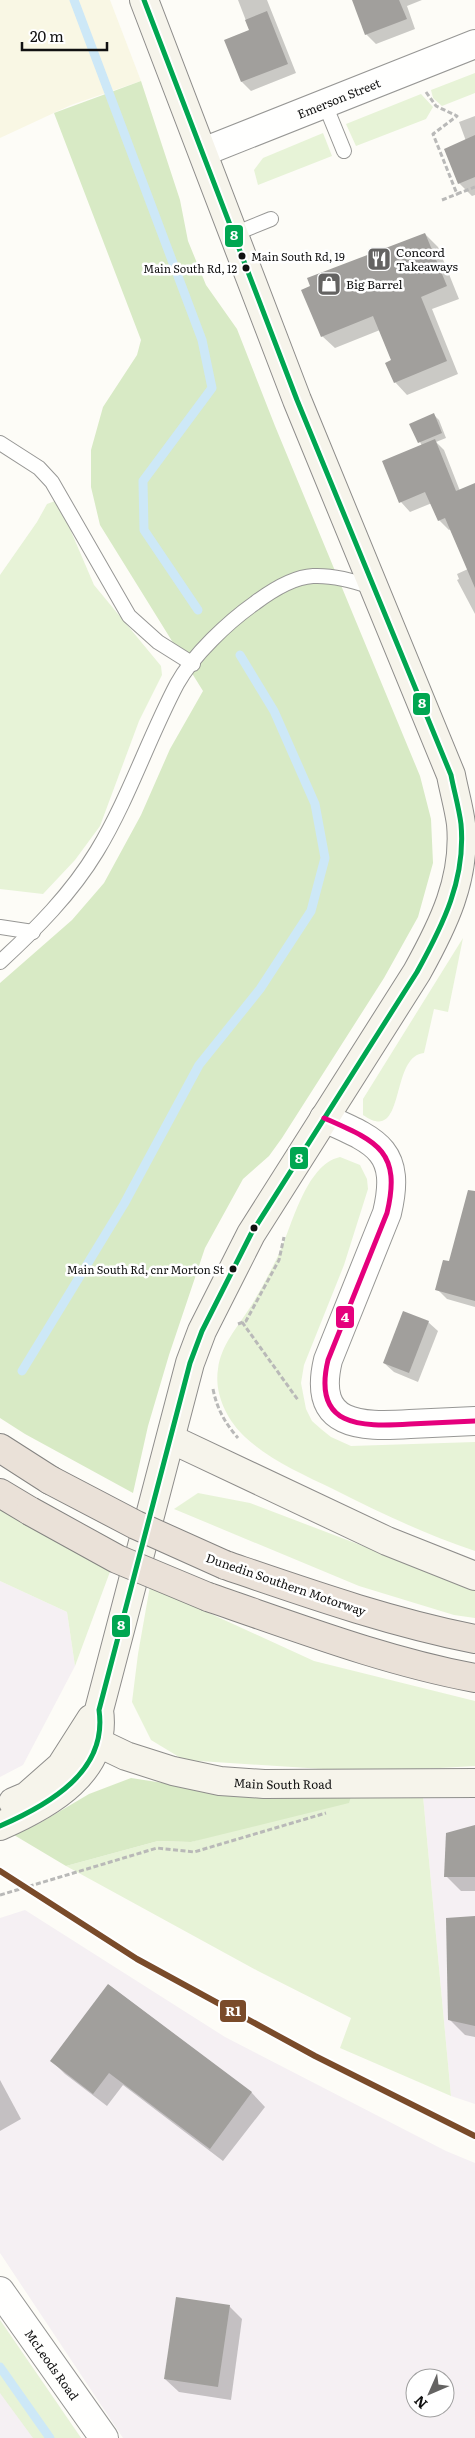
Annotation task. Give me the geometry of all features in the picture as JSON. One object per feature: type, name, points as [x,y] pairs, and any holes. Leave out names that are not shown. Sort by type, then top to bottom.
[{"type":"highway","name":"Dunedin Southern Motorway","points":[[0,1448],[50,1480],[136,1525],[225,1565],[328,1601],[434,1631],[475,1639]]},
{"type":"highway","points":[[0,1492],[30,1511],[117,1559],[208,1597],[343,1643],[442,1672],[475,1678]]},
{"type":"main road","points":[[0,1808],[54,1799],[73,1782],[88,1763],[89,1738],[102,1727],[99,1710],[190,1363],[210,1314],[251,1234],[421,964],[441,928],[453,897],[461,864],[461,824],[451,775],[372,587],[297,400],[144,0]]},
{"type":"main road","points":[[170,1440],[230,1466],[387,1541],[475,1576]]},
{"type":"main road","name":"Main South Road","points":[[89,1738],[126,1756],[173,1771],[220,1781],[264,1784],[475,1783]]},
{"type":"main road","points":[[0,1826],[30,1804]]},
{"type":"street","name":"Emerson Street","points":[[203,152],[324,102],[475,44]]},
{"type":"street","points":[[324,1118],[360,1135],[382,1151],[392,1169],[393,1191],[387,1213],[328,1360],[324,1383],[329,1406],[342,1418],[358,1424],[388,1425],[475,1421]]},
{"type":"street","name":"McLeods Road","points":[[0,2291],[104,2438]]},
{"type":"lane","points":[[324,102],[344,151]]},
{"type":"lane","points":[[234,234],[271,219]]},
{"type":"lane","points":[[0,443],[39,468],[52,482],[129,616],[158,642],[193,664]]},
{"type":"lane","points":[[0,962],[33,932],[56,907],[96,853],[113,822],[178,683],[210,642],[241,613],[267,594],[296,580],[312,576],[329,577],[372,587]]},
{"type":"lane","points":[[0,926],[33,932]]},
{"type":"path","points":[[416,67],[429,98],[444,112],[453,113],[457,116],[433,134],[457,194]]},
{"type":"path","points":[[442,200],[475,187]]},
{"type":"path","points":[[237,1324],[246,1321],[279,1260],[286,1228]]},
{"type":"path","points":[[242,1322],[284,1383],[306,1409],[329,1406]]},
{"type":"path","points":[[212,1382],[216,1403],[226,1424],[242,1442]]},
{"type":"path","points":[[0,1895],[157,1848],[188,1852],[204,1850],[327,1813]]},
{"type":"shaded area","points":[[0,0],[110,0],[141,81],[71,105],[0,138]]},
{"type":"shaded area","points":[[0,1581],[67,1612],[75,1666],[23,1765],[0,1777]]},
{"type":"shaded area","points":[[423,1796],[475,1796],[475,2104],[451,2096]]},
{"type":"shaded area","points":[[25,1910],[225,2037],[446,2151],[475,2163],[475,2438],[123,2438],[0,2253],[0,1918]]},
{"type":"shaded area","points":[[0,2320],[81,2438],[0,2438]]},
{"type":"green space","points":[[475,73],[475,93],[442,106],[433,98],[431,90]]},
{"type":"green space","points":[[141,81],[180,200],[188,241],[206,285],[237,329],[275,426],[420,776],[431,819],[433,863],[418,917],[384,978],[282,1138],[269,1156],[243,1179],[205,1248],[169,1355],[148,1426],[133,1493],[25,1434],[0,1418],[0,983],[72,920],[104,883],[141,815],[170,749],[203,691],[100,525],[91,487],[91,450],[103,407],[137,355],[141,340],[54,113]]},
{"type":"green space","points":[[421,94],[433,107],[426,119],[356,146],[346,124]]},
{"type":"green space","points":[[323,133],[332,156],[258,185],[254,170],[263,158]]},
{"type":"green space","points":[[55,501],[61,508],[94,585],[161,666],[162,675],[139,721],[100,826],[75,860],[43,894],[0,889],[0,575],[37,522],[47,504]]},
{"type":"green space","points":[[463,938],[448,1012],[434,1009],[424,1053],[413,1058],[406,1068],[392,1110],[386,1119],[377,1121],[363,1115],[363,1099]]},
{"type":"green space","points":[[340,1157],[360,1165],[367,1179],[368,1189],[344,1265],[304,1365],[301,1383],[306,1409],[312,1421],[321,1429],[331,1437],[351,1446],[475,1442],[475,1551],[438,1538],[385,1515],[276,1460],[245,1437],[227,1415],[223,1406],[217,1378],[222,1352],[268,1276],[309,1184],[328,1162]]},
{"type":"green space","points":[[198,1493],[250,1503],[447,1578],[475,1586],[475,1618],[454,1615],[359,1586],[174,1509]]},
{"type":"green space","points":[[0,1505],[111,1569],[75,1666],[67,1612],[0,1581]]},
{"type":"green space","points":[[150,1586],[314,1661],[475,1701],[475,1766],[369,1772],[184,1760],[151,1740],[132,1702]]},
{"type":"green space","points":[[131,1778],[183,1786],[352,1793],[349,1803],[191,1842],[158,1841],[66,1866],[14,1835],[40,1823],[89,1794]]},
{"type":"green space","points":[[352,1793],[423,1796],[451,2096],[340,2048],[351,2018],[258,1971],[66,1866],[158,1841],[191,1842]]},
{"type":"green space","points":[[0,2320],[81,2438],[33,2438],[0,2393]]},
{"type":"building","points":[[352,0],[399,0],[407,19],[365,35]]},
{"type":"building","points":[[267,11],[288,64],[241,82],[224,40],[249,30],[245,20]]},
{"type":"building","points":[[475,135],[475,177],[458,184],[444,149]]},
{"type":"building","points":[[425,233],[447,286],[421,297],[447,361],[394,383],[385,363],[391,360],[373,316],[321,337],[301,290],[310,286],[307,278]]},
{"type":"building","points":[[434,413],[442,433],[418,443],[409,424]]},
{"type":"building","points":[[435,439],[456,491],[475,483],[475,588],[445,518],[438,521],[425,492],[399,503],[382,461]]},
{"type":"building","points":[[468,1190],[475,1191],[475,1301],[435,1290],[443,1260],[449,1261]]},
{"type":"building","points":[[403,1311],[429,1321],[409,1373],[383,1363]]},
{"type":"building","points":[[475,1825],[475,1877],[444,1877],[446,1833]]},
{"type":"building","points":[[475,1916],[475,2026],[448,2020],[446,1918]]},
{"type":"building","points":[[108,1984],[252,2092],[210,2149],[109,2073],[93,2094],[50,2061]]},
{"type":"building","points":[[176,2297],[230,2305],[218,2387],[164,2379]]},
{"type":"waterway","points":[[74,0],[202,340],[212,388],[143,481],[144,530],[198,610]]},
{"type":"waterway","points":[[22,1371],[124,1204],[199,1065],[260,989],[311,911],[325,858],[315,804],[274,711],[240,655]]},
{"type":"waterway","points":[[0,2367],[50,2438]]},
{"type":"transit line","name":"8","points":[[0,1826],[37,1808],[55,1796],[71,1783],[84,1768],[94,1751],[99,1732],[99,1710],[190,1363],[202,1331],[251,1234],[427,954],[451,901],[460,864],[462,844],[461,824],[451,775],[297,400],[144,0]]},
{"type":"transit line","name":"4","points":[[324,1118],[358,1134],[381,1150],[391,1175],[391,1192],[387,1213],[328,1360],[325,1382],[327,1399],[334,1410],[344,1418],[358,1423],[391,1425],[475,1421]]},
{"type":"transit line","name":"R1","points":[[0,1871],[137,1959],[315,2056],[475,2136]]},
{"type":"place","name":"Main South Rd, 19","points":[[242,256]]},
{"type":"place","name":"Concord Takeaways","points":[[379,259]]},
{"type":"place","name":"Main South Rd, 12","points":[[246,268]]},
{"type":"place","name":"Big Barrel","points":[[329,284]]},
{"type":"place","name":"Main South Rd, cnr Morton St","points":[[233,1269]]}]
